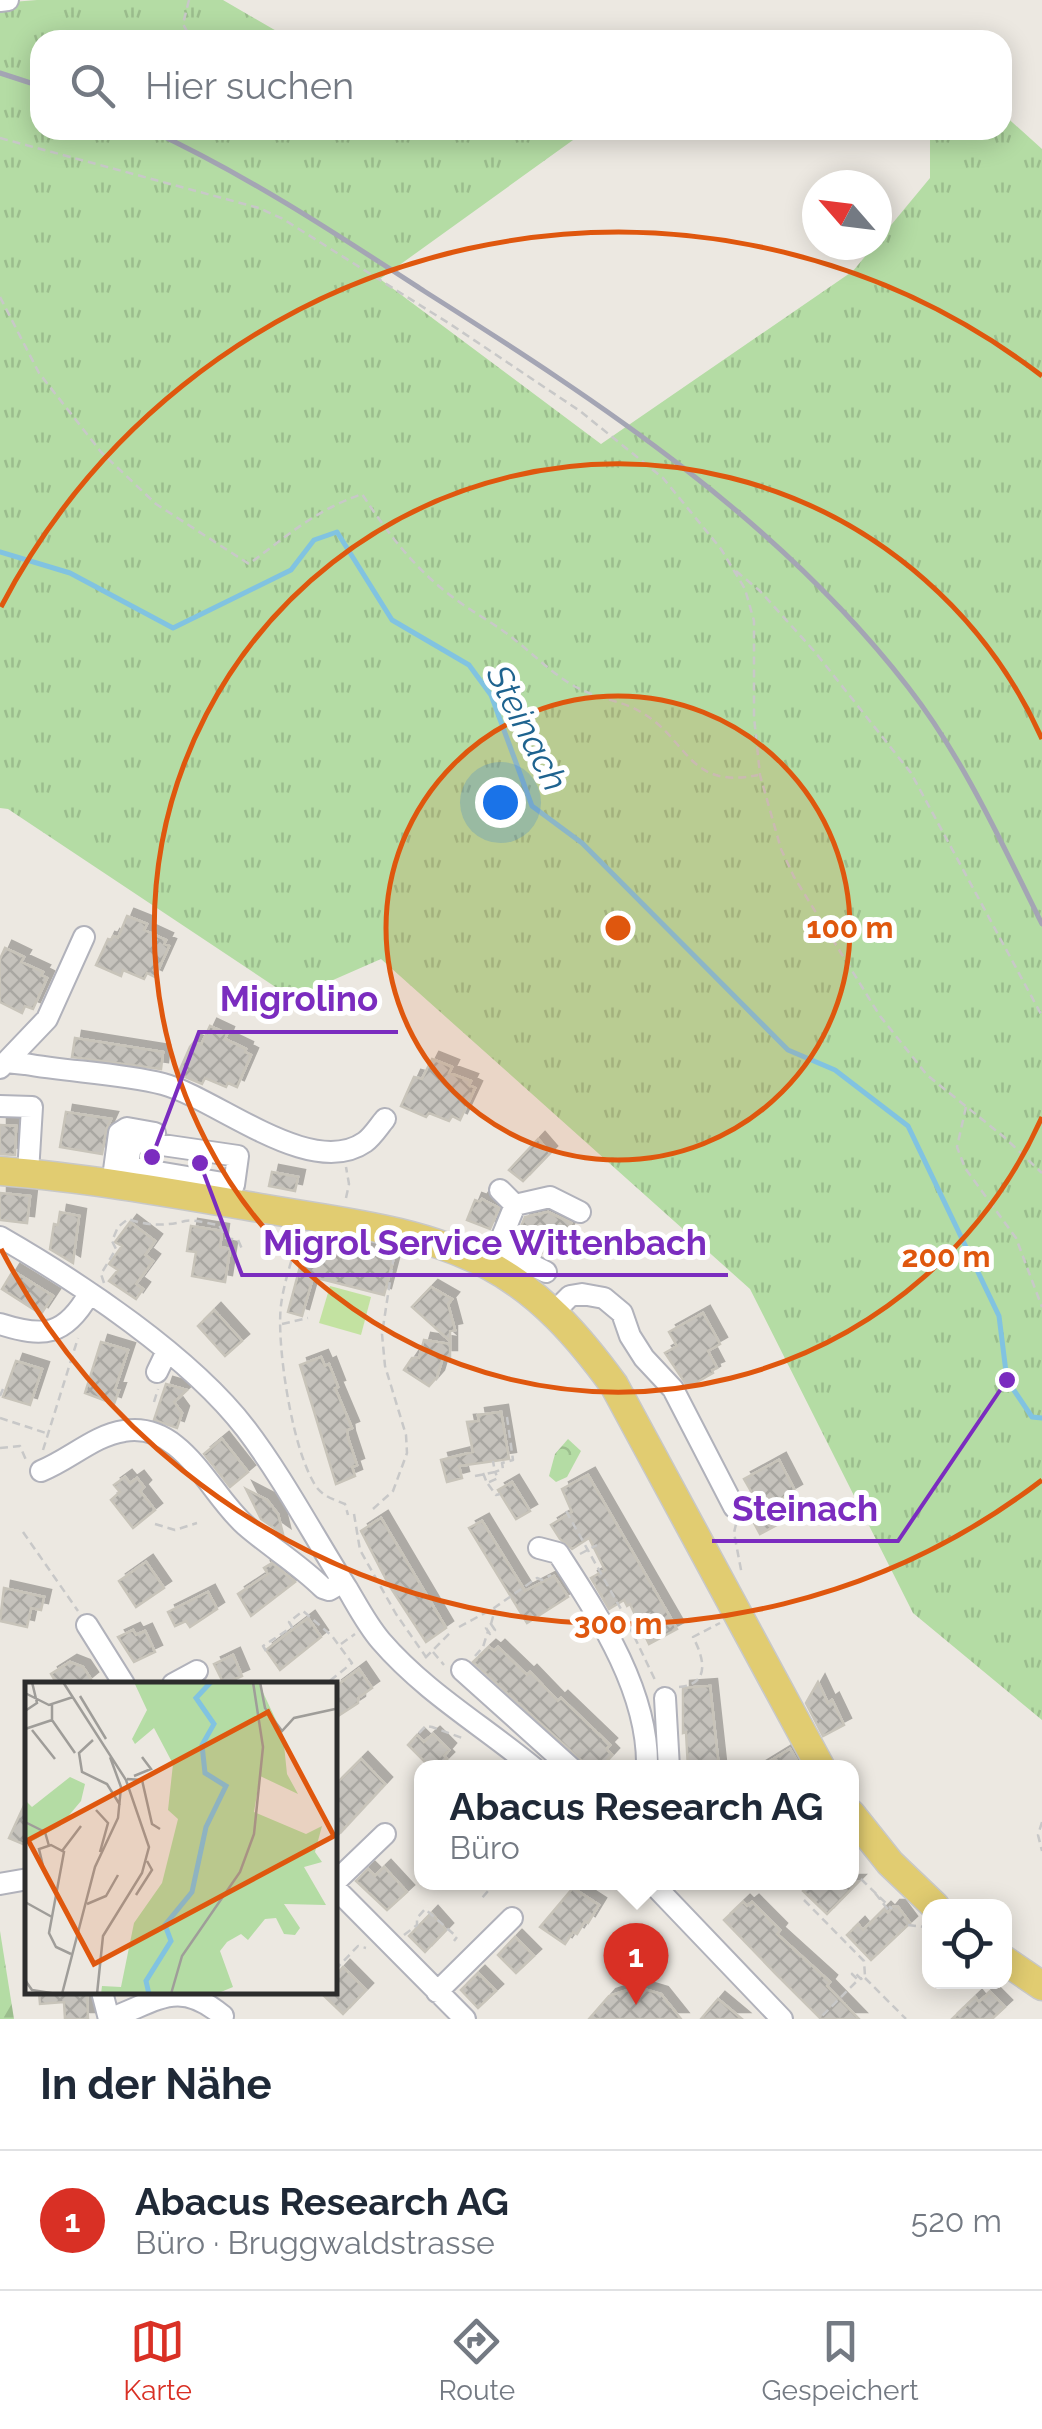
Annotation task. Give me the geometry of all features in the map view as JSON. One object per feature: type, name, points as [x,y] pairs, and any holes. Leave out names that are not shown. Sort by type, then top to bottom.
[{"type":"main road","points":[[14,1172],[121,1179],[222,1192],[494,1257],[554,1312],[589,1350],[614,1386],[817,1760]]},
{"type":"main road","points":[[859,1824],[922,1906]]},
{"type":"main road","points":[[1012,1965],[1042,1986]]},
{"type":"street","points":[[0,2],[8,0]]},
{"type":"street","points":[[3,1065],[51,1027],[47,1019],[84,937]]},
{"type":"street","points":[[3,1065],[164,1084],[288,1144],[323,1153],[344,1151],[366,1141],[386,1119]]},
{"type":"street","points":[[0,1106],[32,1107],[14,1172]]},
{"type":"street","points":[[121,1179],[118,1133],[127,1128],[157,1133]]},
{"type":"street","points":[[121,1179],[135,1141],[238,1156],[234,1184],[222,1192]]},
{"type":"street","points":[[500,1190],[515,1206]]},
{"type":"street","points":[[515,1206],[550,1197],[580,1212]]},
{"type":"street","points":[[515,1206],[494,1257],[546,1272]]},
{"type":"street","points":[[0,1237],[97,1288],[216,1394],[246,1429],[377,1637],[411,1674],[524,1760]]},
{"type":"street","points":[[0,1324],[30,1332],[50,1332],[73,1319],[97,1288]]},
{"type":"street","points":[[554,1312],[570,1296],[582,1294],[604,1298],[622,1313],[644,1358],[672,1389],[737,1512]]},
{"type":"street","points":[[157,1372],[167,1351]]},
{"type":"street","points":[[36,1464],[127,1430],[166,1438],[182,1450],[244,1524],[323,1588],[329,1590],[342,1582]]},
{"type":"street","points":[[539,1548],[558,1554],[620,1662],[644,1728],[646,1760]]},
{"type":"street","points":[[87,1625],[123,1682]]},
{"type":"street","points":[[176,1682],[197,1670]]},
{"type":"street","points":[[462,1670],[563,1760]]},
{"type":"street","points":[[662,1694],[668,1760]]},
{"type":"street","points":[[499,1741],[518,1720]]},
{"type":"street","points":[[338,1882],[385,1834]]},
{"type":"street","points":[[0,1884],[25,1880]]},
{"type":"street","points":[[338,1888],[465,2019]]},
{"type":"street","points":[[659,1890],[782,2019]]},
{"type":"street","points":[[437,1992],[512,1918]]},
{"type":"street","points":[[103,1994],[109,2019],[181,1994],[198,1998],[223,2016]]},
{"type":"path","points":[[187,30],[184,24],[189,0]]},
{"type":"path","points":[[0,138],[259,208],[283,218],[536,379],[663,478],[735,570],[745,589],[754,622],[754,717],[760,775],[781,849],[794,877],[880,1016],[927,1075],[1042,1173]]},
{"type":"path","points":[[0,297],[39,372],[102,452],[156,504],[249,564],[300,523],[332,504],[362,494],[399,546],[438,585],[516,640],[553,673],[583,691],[638,710],[654,720],[693,764],[708,774],[740,779],[760,775]]},
{"type":"path","points":[[735,570],[760,591],[814,652],[911,773],[1042,1016]]},
{"type":"path","points":[[966,1106],[957,1146],[965,1168],[1016,1238],[1042,1306]]},
{"type":"path","points":[[342,1208],[349,1184],[344,1151]]},
{"type":"path","points":[[97,1288],[116,1249],[112,1242],[114,1233],[128,1218],[139,1223],[177,1226],[187,1220],[219,1225],[226,1238],[238,1240],[243,1251]]},
{"type":"path","points":[[302,1228],[287,1276],[280,1324],[282,1360],[297,1436],[319,1490],[345,1504],[360,1550],[426,1658]]},
{"type":"path","points":[[373,1510],[393,1491],[407,1453],[406,1435],[385,1366],[382,1334],[395,1256],[381,1252]]},
{"type":"path","points":[[280,1324],[308,1318]]},
{"type":"path","points":[[0,1448],[20,1446],[36,1464],[78,1337]]},
{"type":"path","points":[[0,1396],[3,1389]]},
{"type":"path","points":[[475,1476],[495,1472],[502,1469],[502,1463],[513,1460],[507,1417]]},
{"type":"path","points":[[0,1418],[48,1434]]},
{"type":"path","points":[[487,1483],[498,1478],[493,1461]]},
{"type":"path","points":[[483,1473],[496,1496],[500,1494]]},
{"type":"path","points":[[566,1511],[622,1611],[662,1694]]},
{"type":"path","points":[[702,1675],[704,1665],[693,1638],[733,1600],[737,1512]]},
{"type":"path","points":[[155,1524],[175,1530],[197,1523]]},
{"type":"path","points":[[23,1532],[87,1625]]},
{"type":"path","points":[[588,1550],[597,1545]]},
{"type":"path","points":[[459,1627],[537,1578],[542,1580],[559,1570]]},
{"type":"path","points":[[462,1670],[483,1647],[486,1628],[496,1612],[494,1608]]},
{"type":"path","points":[[266,1651],[263,1646],[292,1627],[288,1622],[303,1611],[340,1645],[352,1664],[329,1682]]},
{"type":"path","points":[[411,1674],[450,1633]]},
{"type":"path","points":[[340,1645],[351,1638]]},
{"type":"path","points":[[432,1651],[440,1660]]},
{"type":"path","points":[[418,1733],[432,1726],[472,1740]]},
{"type":"path","points":[[1042,1822],[1038,1835],[1042,1851]]},
{"type":"path","points":[[861,1879],[891,1910]]},
{"type":"path","points":[[482,1898],[487,1890]]},
{"type":"path","points":[[804,1900],[864,1960],[864,1976],[906,2019]]},
{"type":"path","points":[[392,1946],[417,1924],[417,1918],[426,1909],[450,1928],[457,1937],[454,1942]]},
{"type":"path","points":[[908,1925],[922,1920]]},
{"type":"path","points":[[338,1967],[358,1946],[368,1948]]},
{"type":"path","points":[[819,2019],[858,1980],[854,1972],[861,1979],[864,1976]]},
{"type":"green space","points":[[223,0],[275,30],[30,30],[30,140],[573,140],[380,279],[601,444],[853,271],[862,260],[892,260],[892,224],[930,178],[930,140],[1012,140],[1012,122],[1042,149],[1042,1720],[913,1613],[750,1289],[381,959],[292,998],[8,809],[0,808],[0,3]]},
{"type":"green space","points":[[330,1286],[371,1297],[361,1335],[319,1323]]},
{"type":"green space","points":[[568,1439],[581,1451],[567,1477],[556,1482],[549,1476],[555,1454]]},
{"type":"green space","points":[[0,1931],[14,2019],[0,2019]]},
{"type":"building","points":[[127,916],[147,924],[144,930],[166,940],[164,944],[169,946],[155,977],[147,973],[144,979],[123,970],[121,976],[96,965],[108,939],[118,938]]},
{"type":"building","points":[[5,948],[24,957],[21,962],[43,972],[41,975],[47,978],[33,1009],[25,1006],[22,1013],[0,1002],[0,959]]},
{"type":"building","points":[[210,1026],[227,1034],[225,1039],[251,1055],[237,1087],[205,1078],[202,1084],[178,1074],[190,1047],[194,1042],[201,1045]]},
{"type":"building","points":[[75,1038],[163,1052],[161,1069],[72,1057]]},
{"type":"building","points":[[432,1059],[452,1067],[449,1073],[471,1081],[469,1085],[475,1088],[460,1120],[452,1116],[449,1121],[429,1113],[426,1117],[401,1106],[414,1077],[422,1079]]},
{"type":"building","points":[[66,1112],[111,1119],[102,1154],[60,1147]]},
{"type":"building","points":[[0,1125],[16,1126],[15,1155],[0,1154]]},
{"type":"building","points":[[538,1139],[550,1153],[523,1181],[509,1170]]},
{"type":"building","points":[[272,1172],[298,1177],[295,1191],[269,1186]]},
{"type":"building","points":[[0,1193],[30,1196],[27,1223],[0,1220]]},
{"type":"building","points":[[482,1199],[499,1208],[490,1229],[467,1220],[475,1200]]},
{"type":"building","points":[[60,1212],[79,1216],[73,1263],[50,1249]]},
{"type":"building","points":[[548,1212],[571,1223],[551,1250],[546,1248],[541,1254],[515,1241],[525,1217]]},
{"type":"building","points":[[130,1222],[155,1241],[145,1255],[153,1261],[136,1284],[143,1289],[136,1299],[109,1281],[118,1270],[109,1264],[122,1246],[115,1242]]},
{"type":"building","points":[[191,1226],[222,1231],[220,1247],[230,1249],[225,1282],[192,1276],[196,1252],[187,1251]]},
{"type":"building","points":[[339,1243],[394,1257],[384,1295],[313,1277],[302,1316],[288,1312],[306,1244],[337,1253]]},
{"type":"building","points":[[13,1271],[53,1296],[41,1314],[2,1289]]},
{"type":"building","points":[[431,1287],[452,1299],[448,1304],[455,1330],[450,1331],[450,1341],[412,1307]]},
{"type":"building","points":[[214,1310],[242,1341],[225,1356],[198,1326]]},
{"type":"building","points":[[703,1313],[720,1344],[708,1351],[717,1368],[688,1387],[665,1353],[677,1346],[669,1332]]},
{"type":"building","points":[[424,1340],[450,1344],[450,1357],[443,1357],[437,1377],[429,1386],[404,1370],[412,1358],[419,1358]]},
{"type":"building","points":[[101,1342],[128,1350],[114,1404],[85,1393]]},
{"type":"building","points":[[321,1357],[325,1366],[329,1364],[352,1428],[347,1430],[348,1438],[357,1465],[352,1467],[355,1476],[336,1484],[300,1365]]},
{"type":"building","points":[[16,1361],[42,1369],[30,1405],[3,1397]]},
{"type":"building","points":[[166,1384],[187,1390],[174,1402],[182,1413],[177,1428],[154,1420]]},
{"type":"building","points":[[501,1412],[509,1459],[459,1466],[462,1478],[447,1482],[441,1460],[473,1452],[467,1422],[479,1421],[478,1415]]},
{"type":"building","points":[[222,1439],[248,1472],[230,1487],[204,1454]]},
{"type":"building","points":[[779,1460],[795,1491],[783,1498],[792,1513],[760,1534],[747,1510],[744,1497],[752,1493],[744,1479]]},
{"type":"building","points":[[588,1475],[677,1629],[649,1644],[630,1604],[627,1606],[624,1600],[609,1609],[591,1578],[605,1570],[589,1538],[572,1549],[551,1525],[572,1512],[562,1489]]},
{"type":"building","points":[[125,1477],[130,1483],[137,1478],[144,1487],[140,1491],[155,1510],[133,1528],[111,1500],[120,1492],[114,1485]]},
{"type":"building","points":[[512,1482],[530,1511],[516,1519],[498,1490]]},
{"type":"building","points":[[246,1489],[267,1500],[278,1514],[283,1534],[261,1519]]},
{"type":"building","points":[[381,1518],[446,1628],[426,1642],[389,1585],[361,1531]]},
{"type":"building","points":[[482,1521],[525,1591],[554,1576],[568,1597],[527,1623],[469,1528]]},
{"type":"building","points":[[146,1562],[164,1588],[136,1607],[119,1581]]},
{"type":"building","points":[[272,1563],[295,1582],[251,1616],[238,1594],[268,1574],[264,1568]]},
{"type":"building","points":[[4,1588],[44,1597],[41,1610],[31,1608],[27,1627],[0,1621]]},
{"type":"building","points":[[208,1592],[217,1609],[190,1627],[186,1621],[175,1626],[168,1612]]},
{"type":"building","points":[[308,1618],[321,1637],[280,1670],[266,1650]]},
{"type":"building","points":[[133,1630],[136,1635],[145,1631],[155,1652],[134,1662],[118,1637]]},
{"type":"building","points":[[489,1647],[494,1651],[498,1647],[558,1701],[561,1698],[610,1745],[606,1749],[612,1755],[607,1760],[581,1760],[473,1662]]},
{"type":"building","points":[[233,1655],[242,1676],[223,1682],[214,1664]]},
{"type":"building","points":[[70,1662],[83,1667],[91,1679],[56,1682],[51,1674]]},
{"type":"building","points":[[359,1669],[372,1688],[338,1716],[338,1685]]},
{"type":"building","points":[[818,1682],[844,1725],[823,1736],[806,1703]]},
{"type":"building","points":[[710,1686],[718,1760],[688,1760],[683,1688]]},
{"type":"building","points":[[433,1734],[449,1750],[444,1756],[447,1759],[423,1760],[408,1745],[417,1735],[424,1742]]},
{"type":"building","points":[[790,1749],[796,1760],[772,1760]]},
{"type":"building","points":[[361,1759],[385,1784],[338,1835],[338,1782]]},
{"type":"building","points":[[25,1803],[25,1845],[9,1838]]},
{"type":"building","points":[[384,1867],[407,1892],[387,1910],[356,1881],[368,1869],[375,1876]]},
{"type":"building","points":[[571,1890],[599,1905],[588,1923],[585,1921],[565,1944],[540,1927]]},
{"type":"building","points":[[804,1890],[850,1890],[827,1914]]},
{"type":"building","points":[[743,1902],[747,1906],[752,1902],[780,1930],[777,1934],[830,1982],[827,1986],[859,2019],[821,2019],[775,1973],[724,1920]]},
{"type":"building","points":[[898,1907],[910,1923],[871,1960],[847,1935],[858,1924],[863,1930],[884,1909],[888,1913]]},
{"type":"building","points":[[431,1913],[446,1930],[425,1952],[409,1936]]},
{"type":"building","points":[[515,1937],[534,1956],[516,1973],[498,1955]]},
{"type":"building","points":[[343,1967],[366,1990],[343,2014],[322,1994],[338,1994],[338,1973]]},
{"type":"building","points":[[478,1973],[496,1991],[478,2008],[461,1990]]},
{"type":"building","points":[[637,1987],[661,1994],[681,2019],[589,2019],[609,1996]]},
{"type":"building","points":[[990,1992],[1005,2007],[992,2019],[952,2019],[975,1997],[979,2002]]},
{"type":"building","points":[[39,1994],[87,1994],[88,2019],[65,2019],[64,2002],[40,2004]]},
{"type":"building","points":[[718,1999],[742,2019],[701,2019]]},
{"type":"waterway","name":"Steinach","points":[[0,552],[70,573],[173,628],[291,570],[314,540],[337,532],[392,620],[469,665],[491,695],[532,806],[582,843],[788,1050],[835,1070],[908,1126],[999,1316],[1007,1380],[1032,1417],[1042,1418]]},
{"type":"railway","points":[[0,73],[30,83]]},
{"type":"railway","points":[[170,140],[290,206],[556,376],[684,468],[744,517],[857,626],[908,687],[981,802],[1042,924]]},
{"type":"place","name":"Migrolino","points":[[152,1157]]},
{"type":"place","name":"Migrol Service Wittenbach","points":[[200,1163]]},
{"type":"place","name":"Steinach","points":[[1007,1380]]},
{"type":"place","name":"Abacus Research AG","points":[[636,2005]]}]
